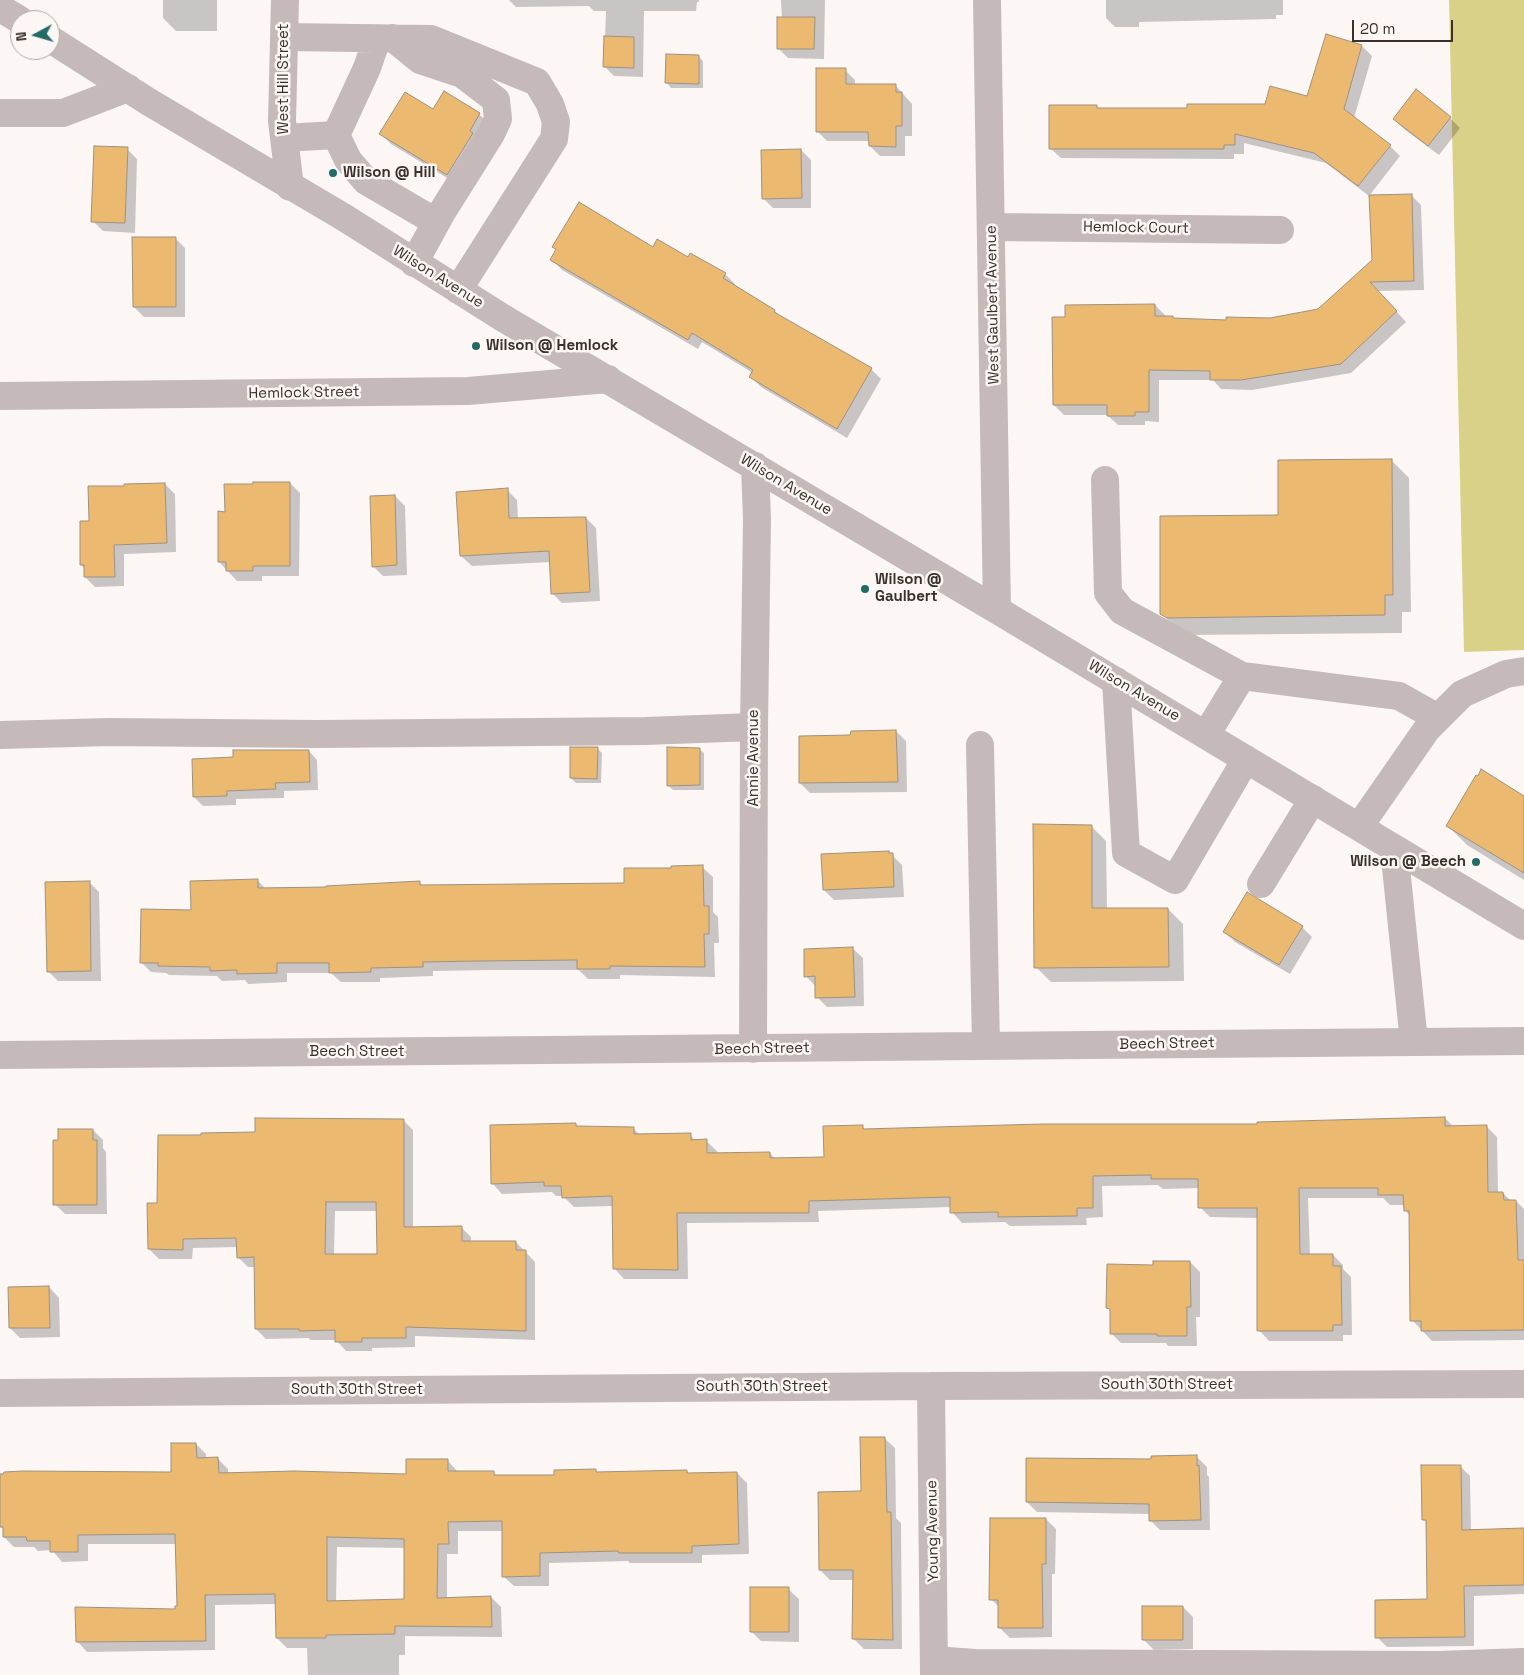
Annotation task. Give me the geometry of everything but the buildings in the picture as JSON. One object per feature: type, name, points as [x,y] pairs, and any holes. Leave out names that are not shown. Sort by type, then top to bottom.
[{"type":"street","name":"West Hill Street","points":[[285,0],[282,121],[290,187]]},
{"type":"street","name":"West Gaulbert Avenue","points":[[988,0],[997,610]]},
{"type":"street","points":[[284,37],[431,39],[537,82],[550,104],[556,122],[554,139],[458,290]]},
{"type":"street","points":[[336,135],[367,68],[385,38]]},
{"type":"street","points":[[385,38],[420,60],[462,74],[496,100],[498,119],[491,134],[436,222],[414,263]]},
{"type":"street","name":"Wilson Avenue","points":[[60,45],[290,187],[345,218],[458,290],[1524,926]]},
{"type":"street","points":[[0,113],[63,113],[128,88]]},
{"type":"street","points":[[284,138],[336,135]]},
{"type":"street","points":[[336,135],[348,160],[366,182],[436,222]]},
{"type":"street","points":[[345,218],[366,182]]},
{"type":"street","name":"Hemlock Court","points":[[992,227],[1280,230]]},
{"type":"street","name":"Hemlock Street","points":[[0,396],[468,391],[608,379]]},
{"type":"street","name":"Annie Avenue","points":[[753,1049],[757,519],[755,466]]},
{"type":"street","points":[[1106,480],[1108,593],[1122,611],[1242,676],[1399,696],[1438,718]]},
{"type":"street","points":[[1360,827],[1427,729],[1462,694],[1506,674],[1524,671]]},
{"type":"street","points":[[1206,735],[1242,676]]},
{"type":"street","points":[[1116,681],[1126,853],[1175,880],[1246,759]]},
{"type":"street","points":[[0,735],[109,732],[318,734],[635,731],[754,727]]},
{"type":"street","points":[[980,745],[986,1046]]},
{"type":"street","points":[[1261,884],[1312,799]]},
{"type":"street","points":[[1394,848],[1414,1042]]},
{"type":"street","name":"Beech Street","points":[[0,1055],[1524,1041]]},
{"type":"street","name":"South 30th Street","points":[[0,1393],[931,1386],[1524,1384]]},
{"type":"street","name":"Young Avenue","points":[[931,1386],[934,1668]]},
{"type":"street","points":[[934,1668],[974,1663],[1437,1665],[1524,1662]]},
{"type":"shaded area","points":[[1449,0],[1524,0],[1524,650],[1464,652]]},
{"type":"place","name":"Wilson @ Hill","points":[[333,173]]},
{"type":"place","name":"Wilson @ Hemlock","points":[[476,346]]},
{"type":"place","name":"Wilson @ Gaulbert","points":[[865,589]]},
{"type":"place","name":"Wilson @ Beech","points":[[1476,862]]}]
